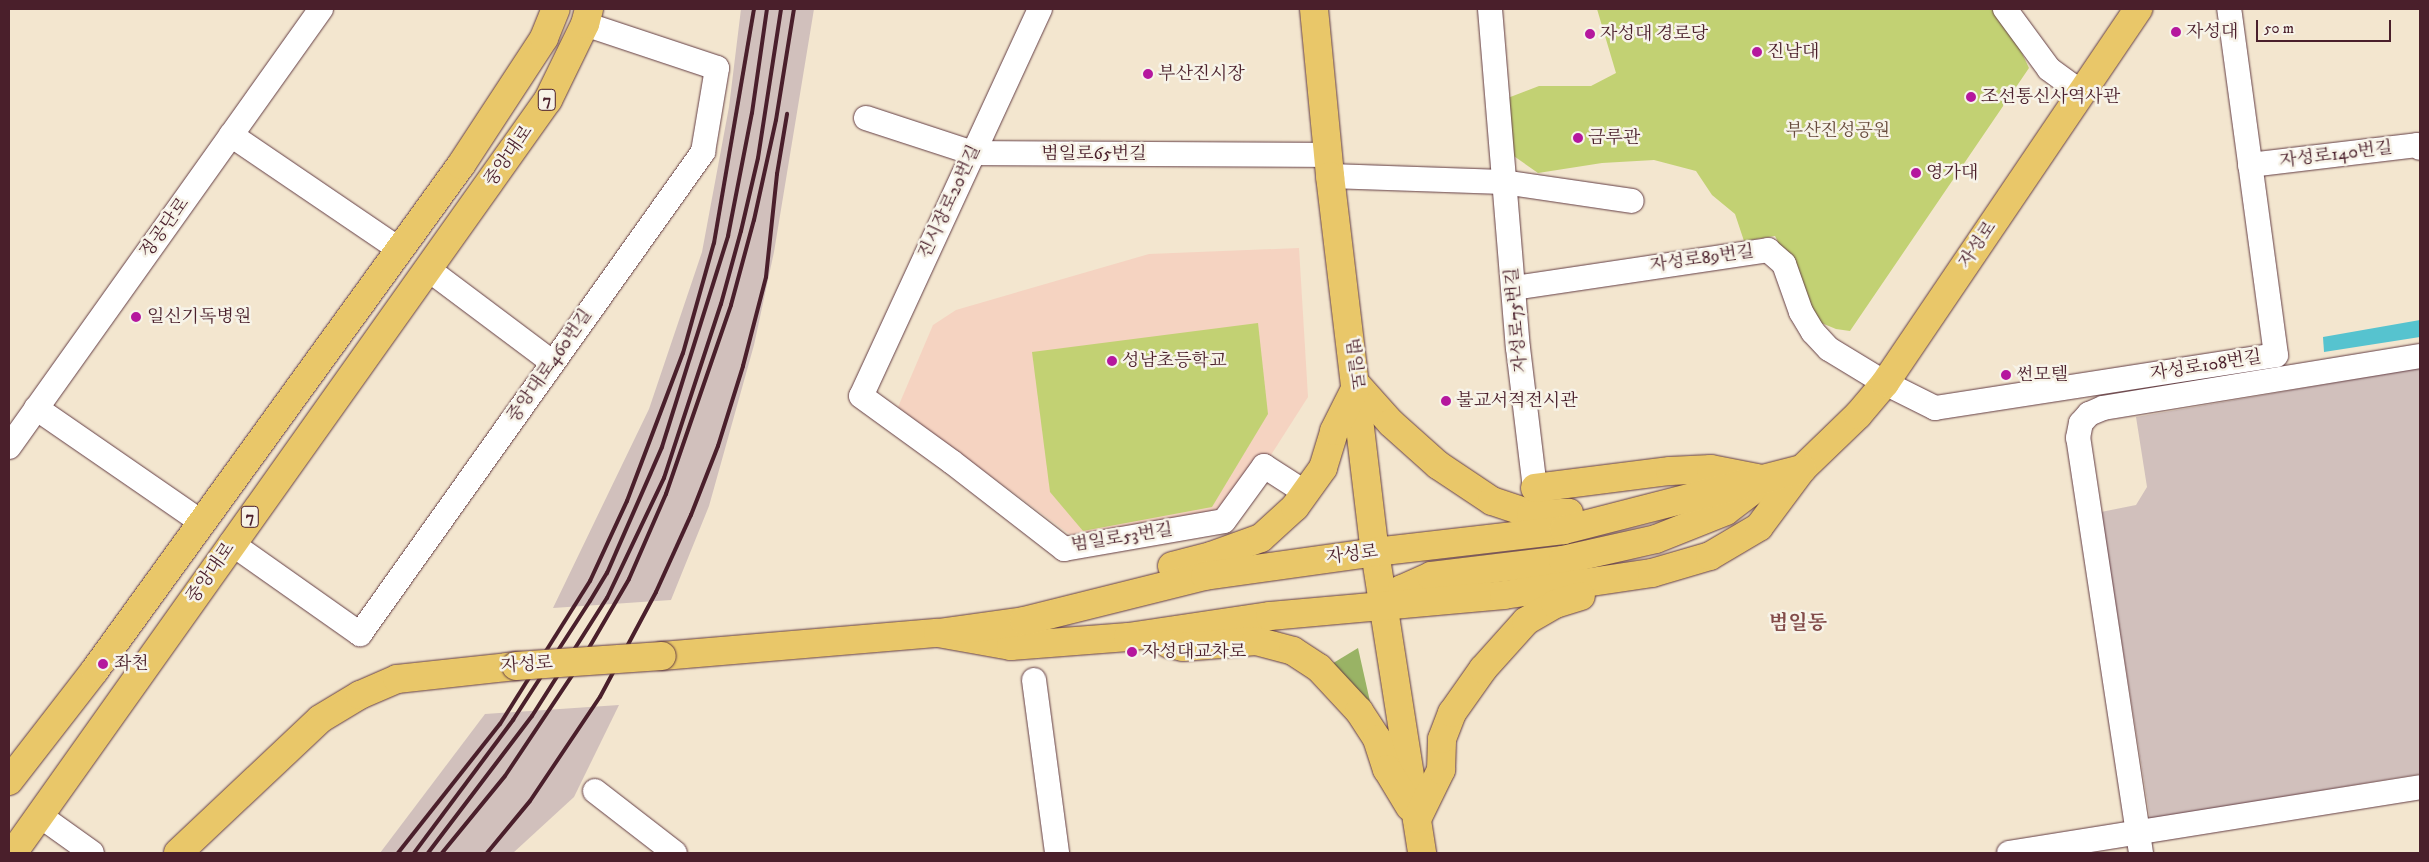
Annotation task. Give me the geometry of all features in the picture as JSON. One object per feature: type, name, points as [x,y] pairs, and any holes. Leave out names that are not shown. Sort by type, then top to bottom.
[{"type":"main road","name":"범일로","points":[[1314,9],[1329,165],[1375,552],[1422,853]]},
{"type":"main road","name":"자성로","points":[[938,633],[1011,646],[1128,637],[1270,616],[1504,595],[1652,573],[1710,556],[1759,527],[1802,470],[1858,415],[1885,384],[2138,9]]},
{"type":"main road","name":"중앙대로","points":[[9,781],[95,670],[203,523],[467,157],[530,60],[549,12]]},
{"type":"main road","name":"중앙대로","points":[[13,853],[548,100],[584,62],[595,18]]},
{"type":"main road","points":[[1024,621],[1092,590],[1211,556],[1261,538],[1295,507],[1323,468],[1334,431],[1356,385],[1391,423],[1438,464],[1492,502],[1531,514],[1636,513]]},
{"type":"main road","points":[[1535,488],[1670,471],[1712,469],[1766,480]]},
{"type":"main road","name":"자성로","points":[[178,853],[320,719],[360,695],[397,679],[516,666],[938,633],[1024,621],[1205,576],[1375,552],[1564,530],[1802,470]]},
{"type":"main road","name":"자성로","points":[[1383,606],[1402,589],[1431,576],[1562,560],[1656,539],[1726,511],[1766,480]]},
{"type":"main road","points":[[1417,819],[1442,770],[1442,739],[1452,713],[1483,669],[1526,621],[1555,604],[1588,594],[1603,580]]},
{"type":"main road","points":[[1128,637],[1183,647],[1256,641],[1293,651],[1318,668],[1360,711],[1377,739],[1387,769],[1417,819]]},
{"type":"main road","points":[[86,750],[45,778],[40,777],[37,772],[39,766],[83,701],[95,670]]},
{"type":"street","name":"정공단로","points":[[9,447],[322,9]]},
{"type":"street","name":"진시장로20번길","points":[[861,396],[1040,9]]},
{"type":"street","name":"자성로75번길","points":[[1490,9],[1518,348],[1535,488]]},
{"type":"street","points":[[2005,9],[2049,68],[2081,92]]},
{"type":"street","name":"자성로108번길","points":[[1885,384],[1935,408],[2276,355],[2228,9]]},
{"type":"street","name":"중앙대로460번길","points":[[232,543],[360,634],[703,152],[717,68],[595,18]]},
{"type":"street","name":"범일로65번길","points":[[866,118],[973,153],[1329,165]]},
{"type":"street","points":[[231,135],[400,250]]},
{"type":"street","name":"자성로140번길","points":[[2250,165],[2417,145],[2420,148]]},
{"type":"street","points":[[1329,165],[1503,182],[1632,201]]},
{"type":"street","name":"자성로89번길","points":[[1514,288],[1768,250],[1784,264],[1801,312],[1813,332],[1829,349],[1885,384]]},
{"type":"street","points":[[428,269],[552,362]]},
{"type":"street","points":[[2140,843],[2078,438],[2081,424],[2089,414],[2104,408],[2420,356]]},
{"type":"street","name":"범일로53번길","points":[[861,396],[952,462],[1064,549],[1224,521],[1264,466],[1306,493]]},
{"type":"street","name":"중앙대로","points":[[36,408],[203,523]]},
{"type":"street","points":[[1034,680],[1057,853]]},
{"type":"street","points":[[595,791],[675,853]]},
{"type":"street","points":[[2009,853],[2140,843],[2419,794]]},
{"type":"street","points":[[39,815],[92,853]]},
{"type":"shaded area","points":[[741,9],[814,9],[774,252],[754,345],[709,506],[671,600],[553,608],[649,409],[702,252],[729,107]]},
{"type":"shaded area","name":"성남초등학교","points":[[1299,248],[1308,397],[1264,466],[1224,521],[1084,545],[898,407],[933,325],[956,310],[1149,254]]},
{"type":"shaded area","points":[[2420,368],[2420,774],[2150,819],[2101,512],[2136,505],[2147,487],[2136,417]]},
{"type":"shaded area","points":[[619,705],[574,797],[513,853],[380,853],[485,714]]},
{"type":"green space","name":"부산진성공원","points":[[1597,9],[2001,9],[2029,68],[1850,331],[1836,329],[1819,322],[1775,236],[1744,241],[1735,214],[1712,195],[1696,171],[1654,160],[1602,163],[1538,173],[1508,152],[1505,99],[1539,86],[1591,86],[1616,73]]},
{"type":"green space","points":[[1258,323],[1268,414],[1212,507],[1083,531],[1050,492],[1032,352]]},
{"type":"green space","points":[[1358,648],[1371,706],[1330,665]]},
{"type":"water","points":[[2420,320],[2420,337],[2324,352],[2323,337]]},
{"type":"railway","points":[[398,853],[500,724],[590,581],[627,501],[683,353],[714,243],[754,9]]},
{"type":"railway","points":[[414,853],[513,720],[590,601],[607,573],[662,447],[728,236],[752,113],[767,9]]},
{"type":"railway","points":[[428,853],[532,716],[607,598],[664,478],[721,304],[741,231],[758,158],[781,9]]},
{"type":"railway","points":[[442,853],[505,776],[579,665],[629,579],[666,494],[731,305],[754,220],[776,120],[794,9]]},
{"type":"railway","points":[[487,853],[530,801],[600,697],[656,592],[691,515],[718,446],[743,366],[766,277],[777,174],[787,114]]},
{"type":"place","name":"자성대","points":[[2176,32]]},
{"type":"place","name":"자성대 경로당","points":[[1590,34]]},
{"type":"place","name":"진남대","points":[[1757,52]]},
{"type":"place","name":"부산진시장","points":[[1148,74]]},
{"type":"place","name":"조선통신사역사관","points":[[1971,97]]},
{"type":"place","name":"금루관","points":[[1578,138]]},
{"type":"place","name":"영가대","points":[[1916,173]]},
{"type":"place","name":"일신기독병원","points":[[136,317]]},
{"type":"place","name":"성남초등학교","points":[[1112,361]]},
{"type":"place","name":"썬모텔","points":[[2006,375]]},
{"type":"place","name":"불교서적전시관","points":[[1446,401]]},
{"type":"place","name":"자성대교차로","points":[[1132,652]]},
{"type":"place","name":"좌천","points":[[103,664]]},
{"type":"district","name":"범일동","points":[[1798,623]]}]
